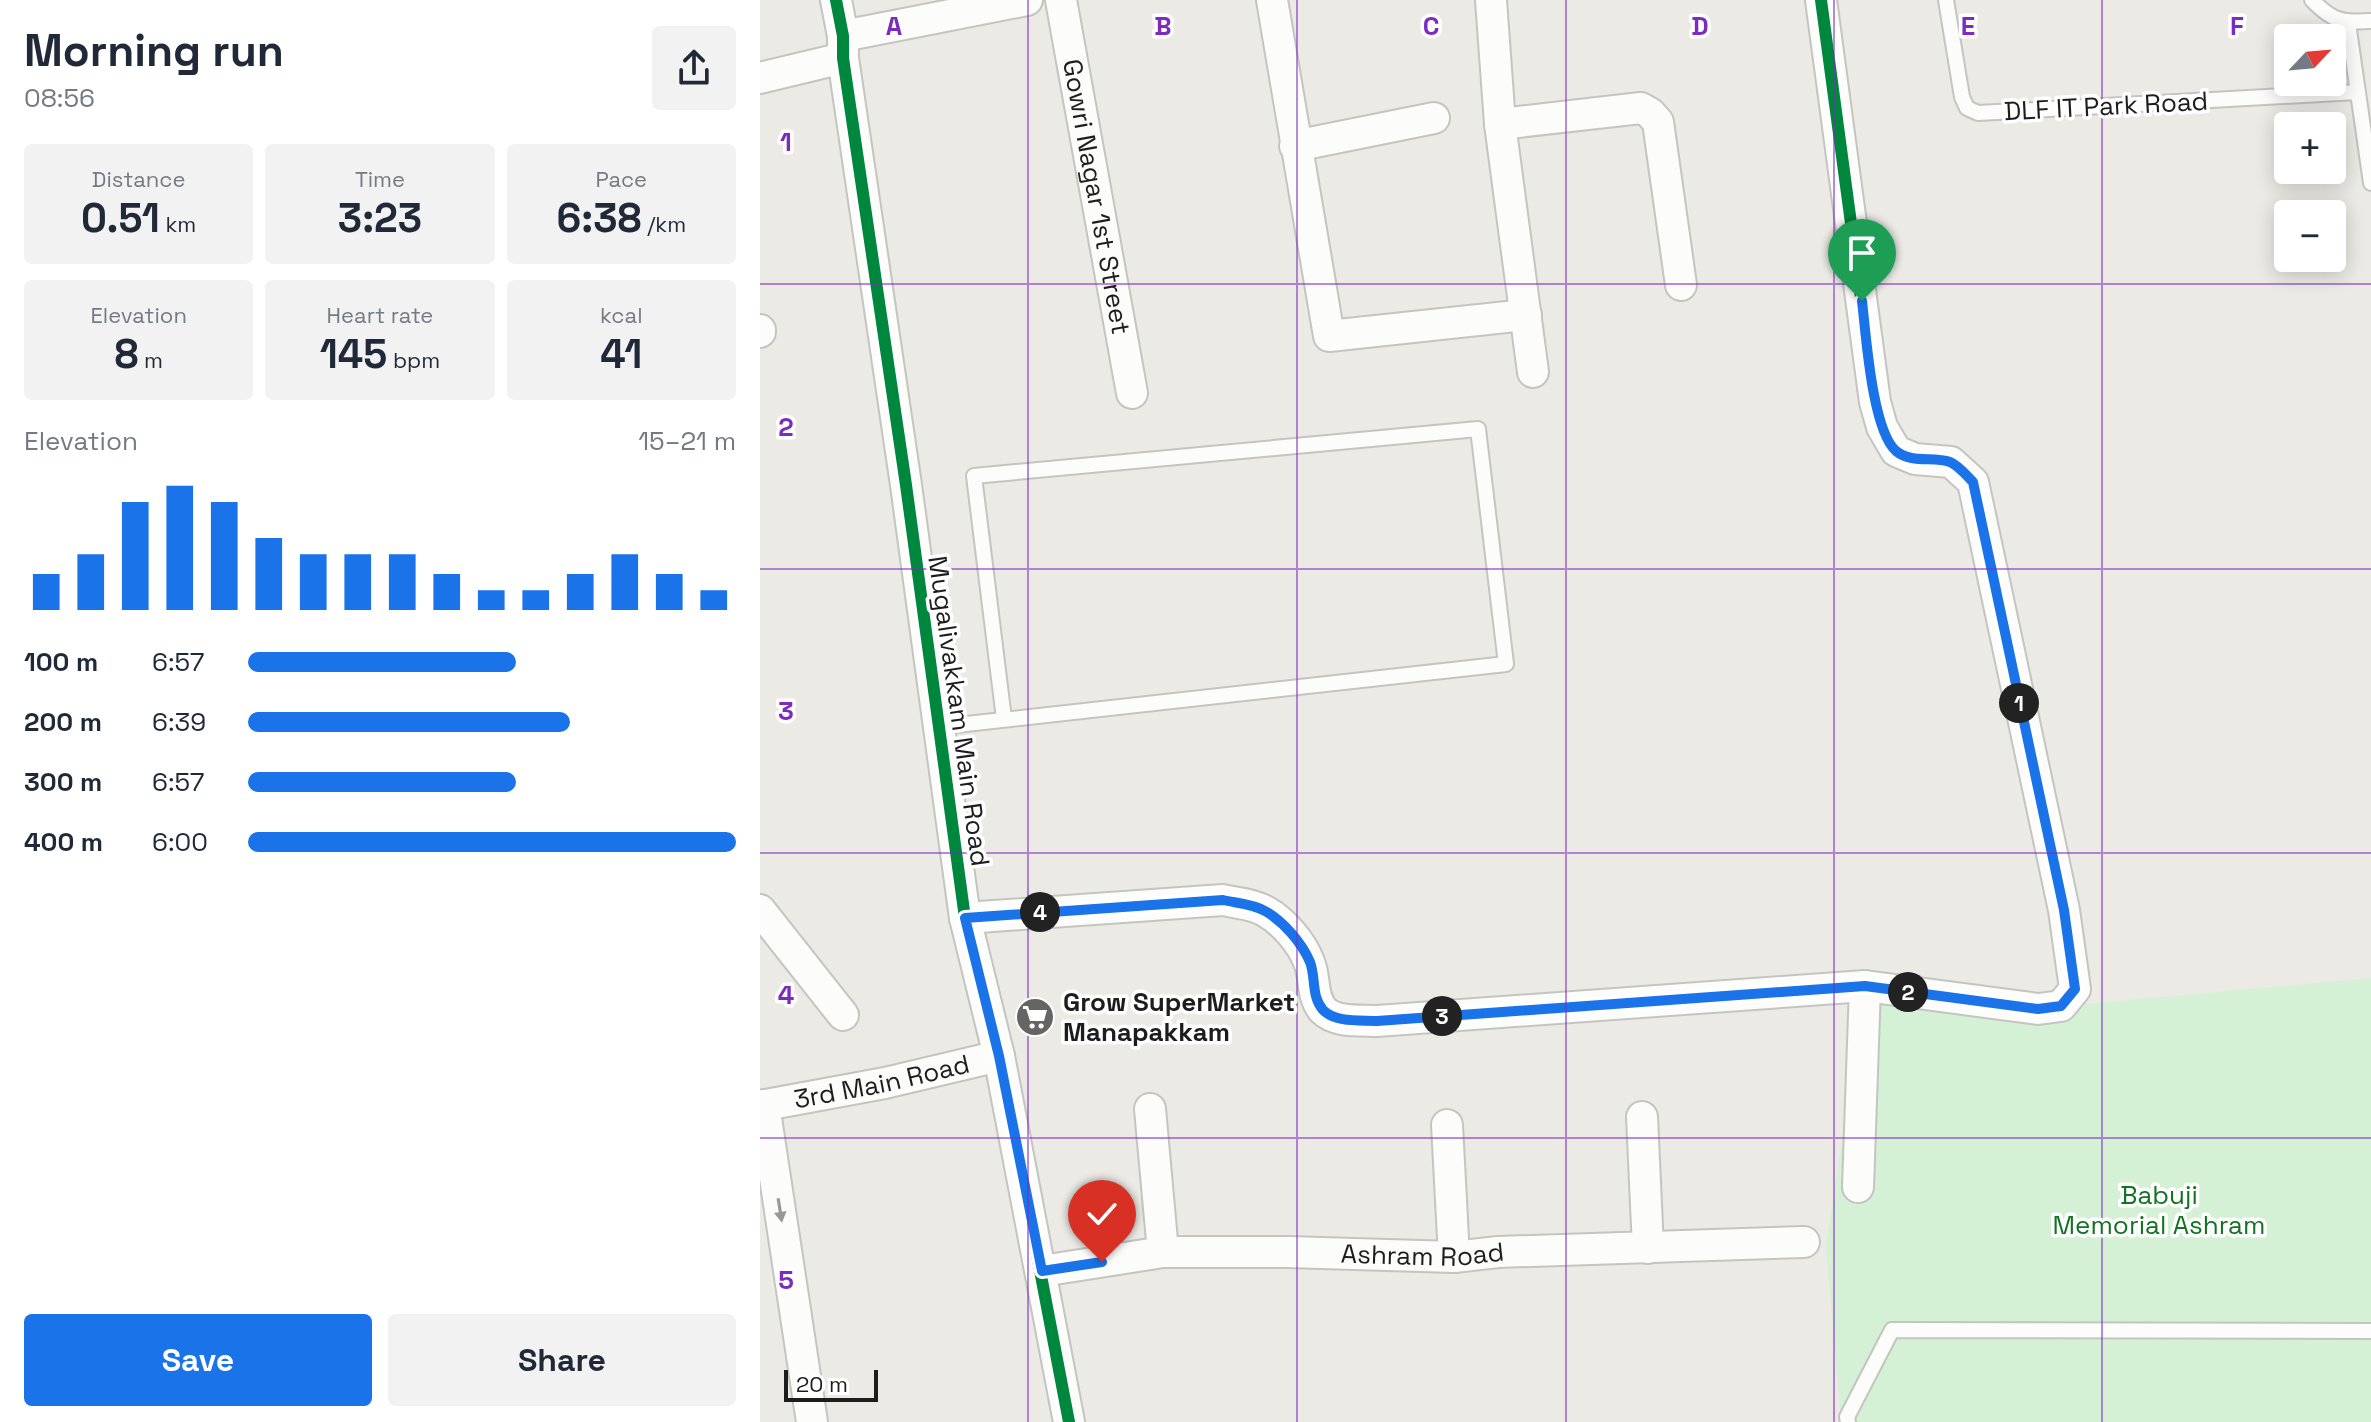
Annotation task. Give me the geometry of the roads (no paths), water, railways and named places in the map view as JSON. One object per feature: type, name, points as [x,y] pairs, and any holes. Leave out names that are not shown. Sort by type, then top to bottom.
[{"type":"street","name":"Mugalivakkam Main Road","points":[[836,0],[965,918],[999,1056],[1069,1422]]},
{"type":"street","points":[[760,78],[843,47],[1027,0]]},
{"type":"street","name":"Gowri Nagar 1st Street","points":[[1061,0],[1132,393]]},
{"type":"street","points":[[1272,0],[1329,336],[1526,315]]},
{"type":"street","points":[[1491,0],[1500,124],[1533,372]]},
{"type":"street","points":[[965,918],[1223,900],[1263,910],[1284,925],[1298,944],[1310,963],[1314,992],[1324,1010],[1340,1019],[1377,1021],[1865,986],[2038,1009],[2061,1006],[2075,989],[2064,910],[1973,482],[1951,462],[1915,459],[1896,451],[1882,427],[1875,402],[1821,0]]},
{"type":"street","points":[[1500,124],[1641,108],[1650,113],[1658,122],[1661,137],[1681,285]]},
{"type":"street","points":[[1295,146],[1434,118]]},
{"type":"street","points":[[760,910],[843,1015]]},
{"type":"street","points":[[1858,1187],[1865,986]]},
{"type":"street","name":"3rd Main Road","points":[[812,1422],[762,1106],[885,1083],[999,1056]]},
{"type":"street","points":[[1150,1109],[1163,1252]]},
{"type":"street","points":[[1642,1117],[1648,1248]]},
{"type":"street","points":[[1447,1125],[1454,1257]]},
{"type":"street","name":"Ashram Road","points":[[1042,1271],[1163,1252],[1454,1257],[1498,1252],[1804,1242]]},
{"type":"lane","name":"DLF IT Park Road","points":[[1946,0],[1962,97],[1967,108],[1978,113],[2357,92]]},
{"type":"lane","points":[[2312,0],[2326,15],[2348,23],[2371,21]]},
{"type":"lane","points":[[2348,23],[2371,183]]},
{"type":"lane","points":[[939,727],[1506,664],[1478,429],[974,476],[1004,719]]},
{"type":"lane","points":[[1848,1422],[1847,1417],[1892,1330],[2371,1331]]},
{"type":"place","name":"Grow SuperMarket Manapakkam","points":[[1035,1017]]},
{"type":"park label","name":"Babuji Memorial Ashram","points":[[2159,1210]]}]
